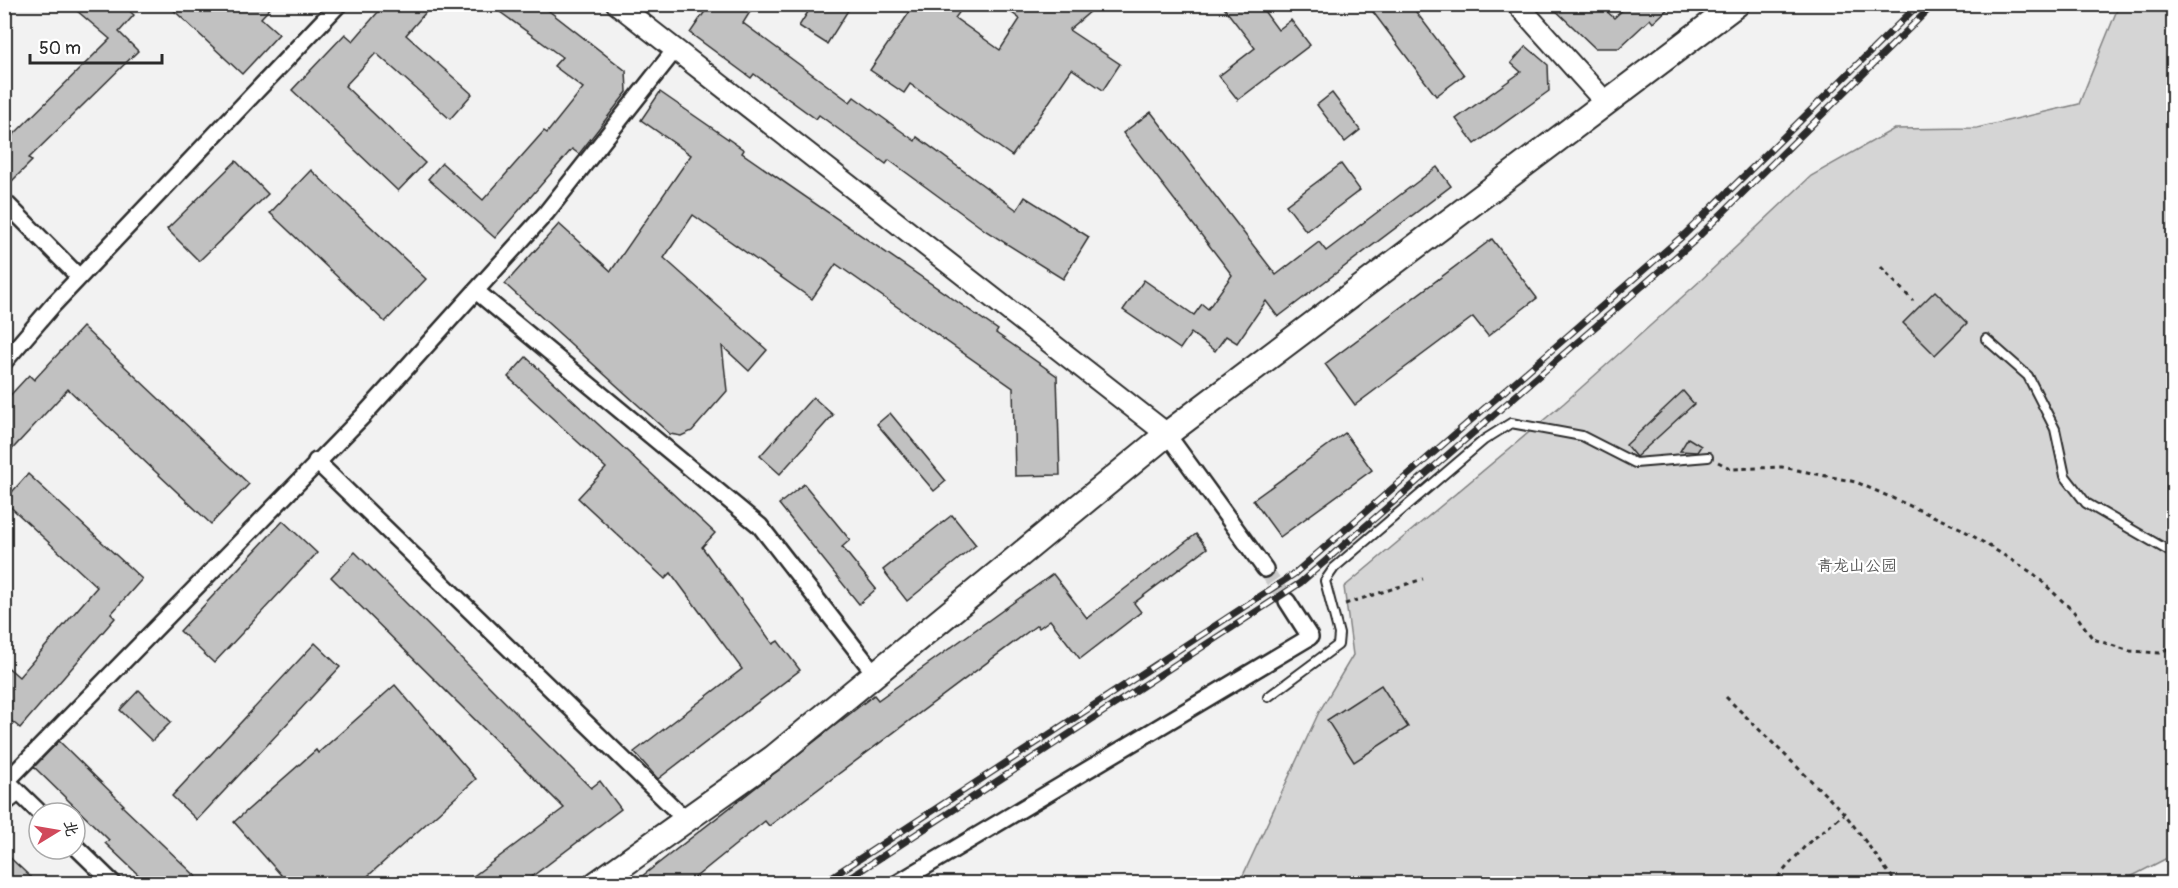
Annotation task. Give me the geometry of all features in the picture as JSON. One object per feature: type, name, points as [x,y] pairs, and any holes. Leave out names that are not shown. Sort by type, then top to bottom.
[{"type":"main road","points":[[596,884],[773,758],[1167,434],[1737,4]]},
{"type":"street","points":[[4,362],[79,277],[339,4]]},
{"type":"street","points":[[617,4],[674,51],[1167,434],[1265,569]]},
{"type":"street","points":[[1517,4],[1606,103]]},
{"type":"street","points":[[27,801],[6,779],[316,461],[363,416],[546,213],[674,51]]},
{"type":"street","points":[[4,201],[79,277]]},
{"type":"street","points":[[476,291],[760,526],[875,674]]},
{"type":"street","points":[[316,461],[686,820]]},
{"type":"street","points":[[896,884],[1310,637],[1287,601]]},
{"type":"street","points":[[87,858],[114,884]]},
{"type":"lane","points":[[1986,339],[2028,376],[2055,429],[2065,476],[2086,503],[2174,554]]},
{"type":"lane","points":[[1268,697],[1338,645],[1339,634],[1325,581],[1334,568],[1484,440],[1511,423],[1582,436],[1635,464],[1708,457]]},
{"type":"lane","points":[[4,809],[21,795]]},
{"type":"path","points":[[1881,267],[1913,302]]},
{"type":"path","points":[[1708,457],[1732,469],[1782,467],[1856,482],[1960,528],[2034,574],[2074,612],[2093,639],[2130,651],[2150,653],[2160,653],[2174,645]]},
{"type":"path","points":[[1332,608],[1423,579]]},
{"type":"path","points":[[1726,697],[1845,814],[1898,884]]},
{"type":"path","points":[[1772,884],[1807,844],[1845,814]]},
{"type":"green space","name":"青龙山公园","points":[[2119,5],[2173,5],[2173,855],[2117,884],[1239,884],[1319,712],[1353,655],[1344,587],[1564,403],[1700,281],[1811,176],[1894,129],[1977,128],[2079,104]]},
{"type":"building","points":[[69,4],[122,4],[134,15],[119,32],[138,51],[29,158],[32,161],[4,189],[4,144],[110,39]]},
{"type":"building","points":[[167,4],[274,4],[261,18],[279,34],[242,74]]},
{"type":"building","points":[[385,4],[433,4],[406,35],[472,94],[450,119],[376,53],[345,86],[425,163],[398,191],[292,90],[345,34],[353,41]]},
{"type":"building","points":[[489,4],[540,4],[626,71],[627,92],[579,154],[572,149],[495,238],[428,179],[442,163],[483,200],[544,131],[547,133],[583,88],[554,66],[562,57]]},
{"type":"building","points":[[710,4],[755,4],[743,23],[850,102],[854,97],[915,141],[917,137],[1017,210],[1025,197],[1089,237],[1063,279],[986,231],[889,160],[886,164],[819,115],[816,119],[754,74],[751,78],[690,33]]},
{"type":"building","points":[[813,4],[852,4],[827,44],[799,26]]},
{"type":"building","points":[[915,4],[953,4],[961,10],[955,18],[1000,50],[1020,19],[1000,4],[1099,4],[1069,30],[1120,64],[1103,90],[1072,69],[1012,156],[910,84],[904,93],[870,70]]},
{"type":"building","points":[[1221,4],[1259,4],[1278,30],[1291,20],[1310,45],[1238,100],[1219,76],[1255,48]]},
{"type":"building","points":[[1367,4],[1410,4],[1464,75],[1436,96]]},
{"type":"building","points":[[1549,4],[1599,4],[1614,18],[1629,4],[1673,4],[1653,23],[1650,19],[1619,48],[1595,48]]},
{"type":"building","points":[[1526,46],[1548,65],[1549,91],[1475,144],[1456,119],[1521,72],[1511,63]]},
{"type":"building","points":[[660,92],[744,150],[742,153],[998,330],[996,333],[1057,376],[1060,475],[1015,476],[1013,388],[836,264],[812,299],[693,215],[664,258],[767,350],[749,371],[722,346],[727,391],[692,431],[681,436],[670,434],[505,284],[559,224],[611,271],[691,155],[641,120]]},
{"type":"building","points":[[1332,93],[1360,130],[1345,142],[1317,105]]},
{"type":"building","points":[[1151,112],[1276,275],[1319,242],[1326,251],[1437,167],[1451,186],[1278,317],[1266,301],[1237,343],[1226,336],[1215,351],[1191,333],[1180,349],[1123,310],[1144,280],[1194,315],[1202,304],[1208,309],[1232,275],[1123,133]]},
{"type":"building","points":[[236,161],[268,194],[199,261],[167,229]]},
{"type":"building","points":[[1341,164],[1360,190],[1306,231],[1286,205]]},
{"type":"building","points":[[311,170],[426,279],[385,322],[270,213]]},
{"type":"building","points":[[1492,239],[1537,298],[1488,336],[1473,317],[1355,405],[1325,364]]},
{"type":"building","points":[[1935,291],[1967,323],[1935,355],[1903,323]]},
{"type":"building","points":[[83,327],[249,484],[211,524],[68,389],[4,458],[4,402],[29,375],[34,380]]},
{"type":"building","points":[[526,357],[715,533],[702,547],[773,644],[778,641],[800,670],[658,779],[634,752],[742,669],[671,573],[665,579],[578,498],[606,468],[508,377]]},
{"type":"building","points":[[1683,391],[1694,404],[1636,457],[1626,445]]},
{"type":"building","points":[[813,397],[833,415],[780,474],[760,456]]},
{"type":"building","points":[[890,413],[946,481],[934,491],[877,424]]},
{"type":"building","points":[[1345,433],[1372,470],[1280,537],[1253,500]]},
{"type":"building","points":[[1688,438],[1701,446],[1697,452],[1680,451]]},
{"type":"building","points":[[28,474],[142,579],[111,614],[115,618],[20,728],[4,715],[4,664],[19,677],[97,587],[4,501]]},
{"type":"building","points":[[804,484],[850,540],[842,547],[876,589],[859,604],[779,504]]},
{"type":"building","points":[[952,515],[976,545],[907,601],[883,570]]},
{"type":"building","points":[[283,521],[317,553],[214,663],[180,631]]},
{"type":"building","points":[[1196,534],[1207,548],[1134,603],[1141,612],[1080,659],[1050,620],[1039,628],[1037,625],[769,826],[765,821],[687,884],[632,884],[874,695],[878,700],[1053,574],[1087,618]]},
{"type":"building","points":[[355,552],[591,788],[600,781],[621,809],[522,884],[463,884],[564,808],[331,577]]},
{"type":"building","points":[[315,643],[340,667],[197,820],[172,796]]},
{"type":"building","points":[[395,685],[476,779],[359,884],[272,884],[281,875],[234,822],[316,750],[318,753]]},
{"type":"building","points":[[1381,685],[1408,727],[1354,762],[1327,720]]},
{"type":"building","points":[[139,690],[171,722],[152,741],[120,710]]},
{"type":"building","points":[[59,741],[124,805],[122,806],[204,884],[148,884],[105,843],[109,840],[87,819],[87,801],[69,801],[34,767]]},
{"type":"building","points":[[4,852],[38,884],[4,884]]},
{"type":"tunnel","points":[[1265,569],[1287,601]]},
{"type":"railway","points":[[821,884],[1294,574],[1685,234],[1919,4]]},
{"type":"railway","points":[[840,884],[1300,583],[1693,242],[1934,4]]}]
